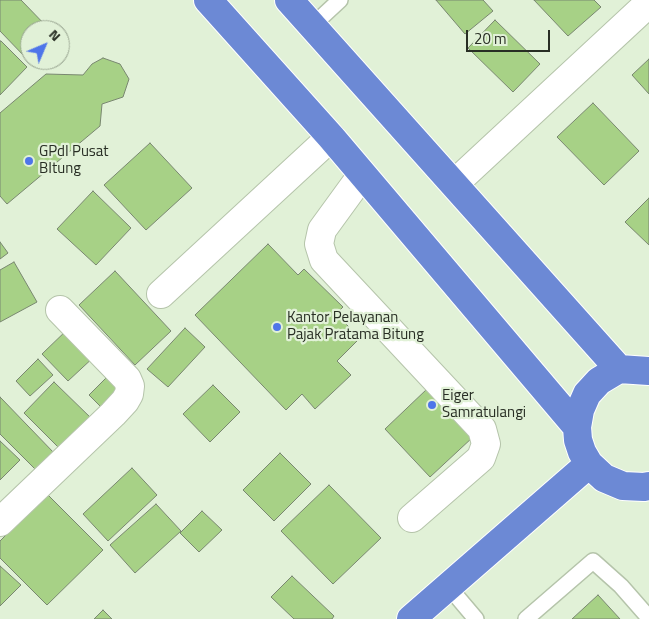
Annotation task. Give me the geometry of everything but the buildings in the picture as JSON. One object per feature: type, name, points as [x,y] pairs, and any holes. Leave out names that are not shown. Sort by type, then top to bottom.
[{"type":"highway","points":[[208,0],[331,137],[577,426]]},
{"type":"highway","points":[[289,0],[619,369]]},
{"type":"highway","points":[[649,370],[619,369],[599,382],[587,394],[580,410],[577,426],[578,440],[588,464],[604,478],[623,486],[649,486]]},
{"type":"highway","points":[[411,619],[588,464]]},
{"type":"street","points":[[454,184],[649,3]]},
{"type":"street","points":[[161,294],[331,137]]},
{"type":"street","points":[[362,175],[322,230],[318,244],[324,260],[482,429],[486,444],[481,458],[412,518]]},
{"type":"street","points":[[0,522],[113,414],[129,394],[130,386],[127,379],[60,310]]},
{"type":"lane","points":[[312,26],[340,0]]},
{"type":"lane","points":[[526,619],[594,561],[621,586],[649,618]]},
{"type":"lane","points":[[448,586],[476,619]]},
{"type":"place","name":"GPdI Pusat BItung","points":[[29,161]]},
{"type":"place","name":"Kantor Pelayanan Pajak Pratama Bitung","points":[[277,327]]},
{"type":"place","name":"Eiger Samratulangi","points":[[432,405]]}]
